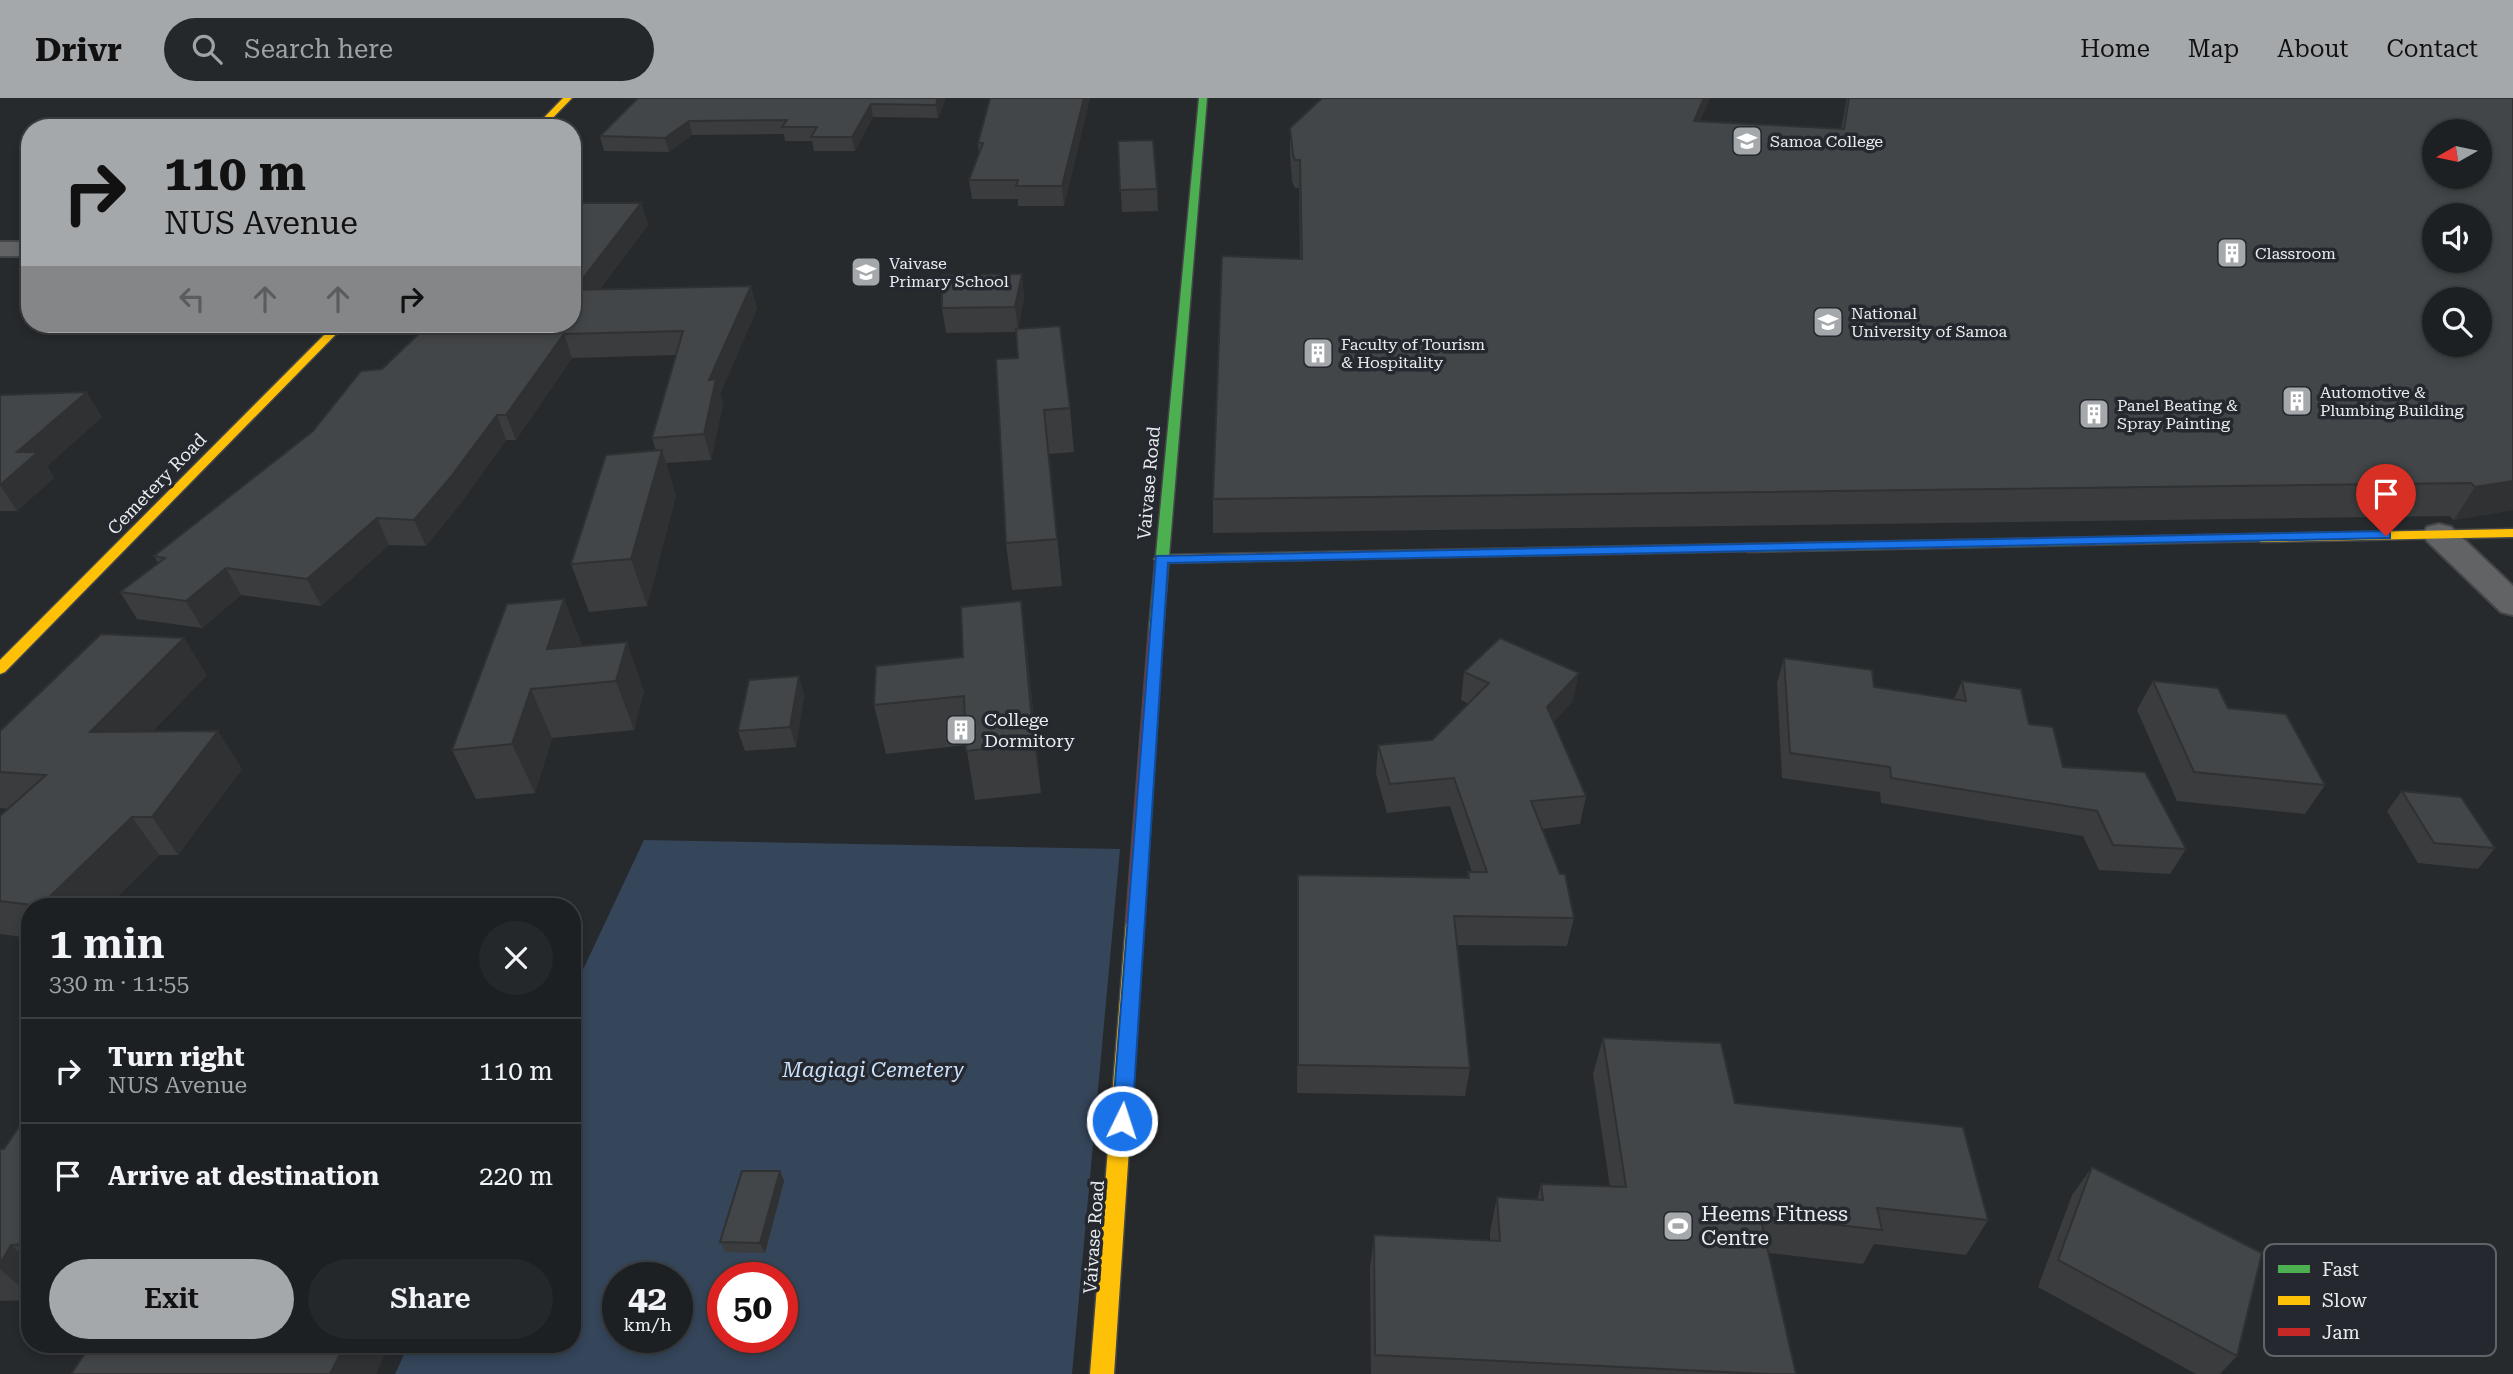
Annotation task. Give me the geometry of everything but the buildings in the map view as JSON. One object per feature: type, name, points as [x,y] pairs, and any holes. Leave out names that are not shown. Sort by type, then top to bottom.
[{"type":"street","points":[[547,119],[568,98]]},
{"type":"street","name":"Vaivase Road","points":[[1102,1374],[1161,559],[1203,98]]},
{"type":"street","points":[[0,249],[21,249]]},
{"type":"street","name":"Cemetery Road","points":[[0,669],[332,333]]},
{"type":"street","points":[[1161,559],[2513,533]]},
{"type":"street","points":[[2439,534],[2513,605]]},
{"type":"green space","name":"Magiagi Cemetery","points":[[644,840],[1120,849],[1072,1374],[395,1374],[405,1353],[581,1353],[581,974]]},
{"type":"traffic: fast","points":[[1156,629],[1203,98]]},
{"type":"traffic: fast","points":[[1748,548],[2261,538]]},
{"type":"traffic: slow","points":[[547,119],[568,98]]},
{"type":"traffic: slow","points":[[0,669],[332,333]]},
{"type":"traffic: slow","points":[[2261,538],[2513,533]]},
{"type":"traffic: slow","points":[[1161,559],[1748,548]]},
{"type":"traffic: slow","points":[[1102,1374],[1135,923]]},
{"type":"traffic: jam","points":[[1135,923],[1156,629]]},
{"type":"place","name":"Samoa College","points":[[1747,141]]},
{"type":"place","name":"Classroom","points":[[2232,253]]},
{"type":"place","name":"Vaivase Primary School","points":[[866,272]]},
{"type":"place","name":"National University of Samoa","points":[[1828,322]]},
{"type":"place","name":"Faculty of Tourism & Hospitality","points":[[1318,353]]},
{"type":"place","name":"Automotive & Plumbing Building","points":[[2297,401]]},
{"type":"place","name":"Panel Beating & Spray Painting","points":[[2094,414]]},
{"type":"place","name":"College Dormitory","points":[[961,730]]},
{"type":"place","name":"Heems Fitness Centre","points":[[1678,1226]]},
{"type":"route","points":[[1122,1121],[1161,559],[2386,536]]}]
